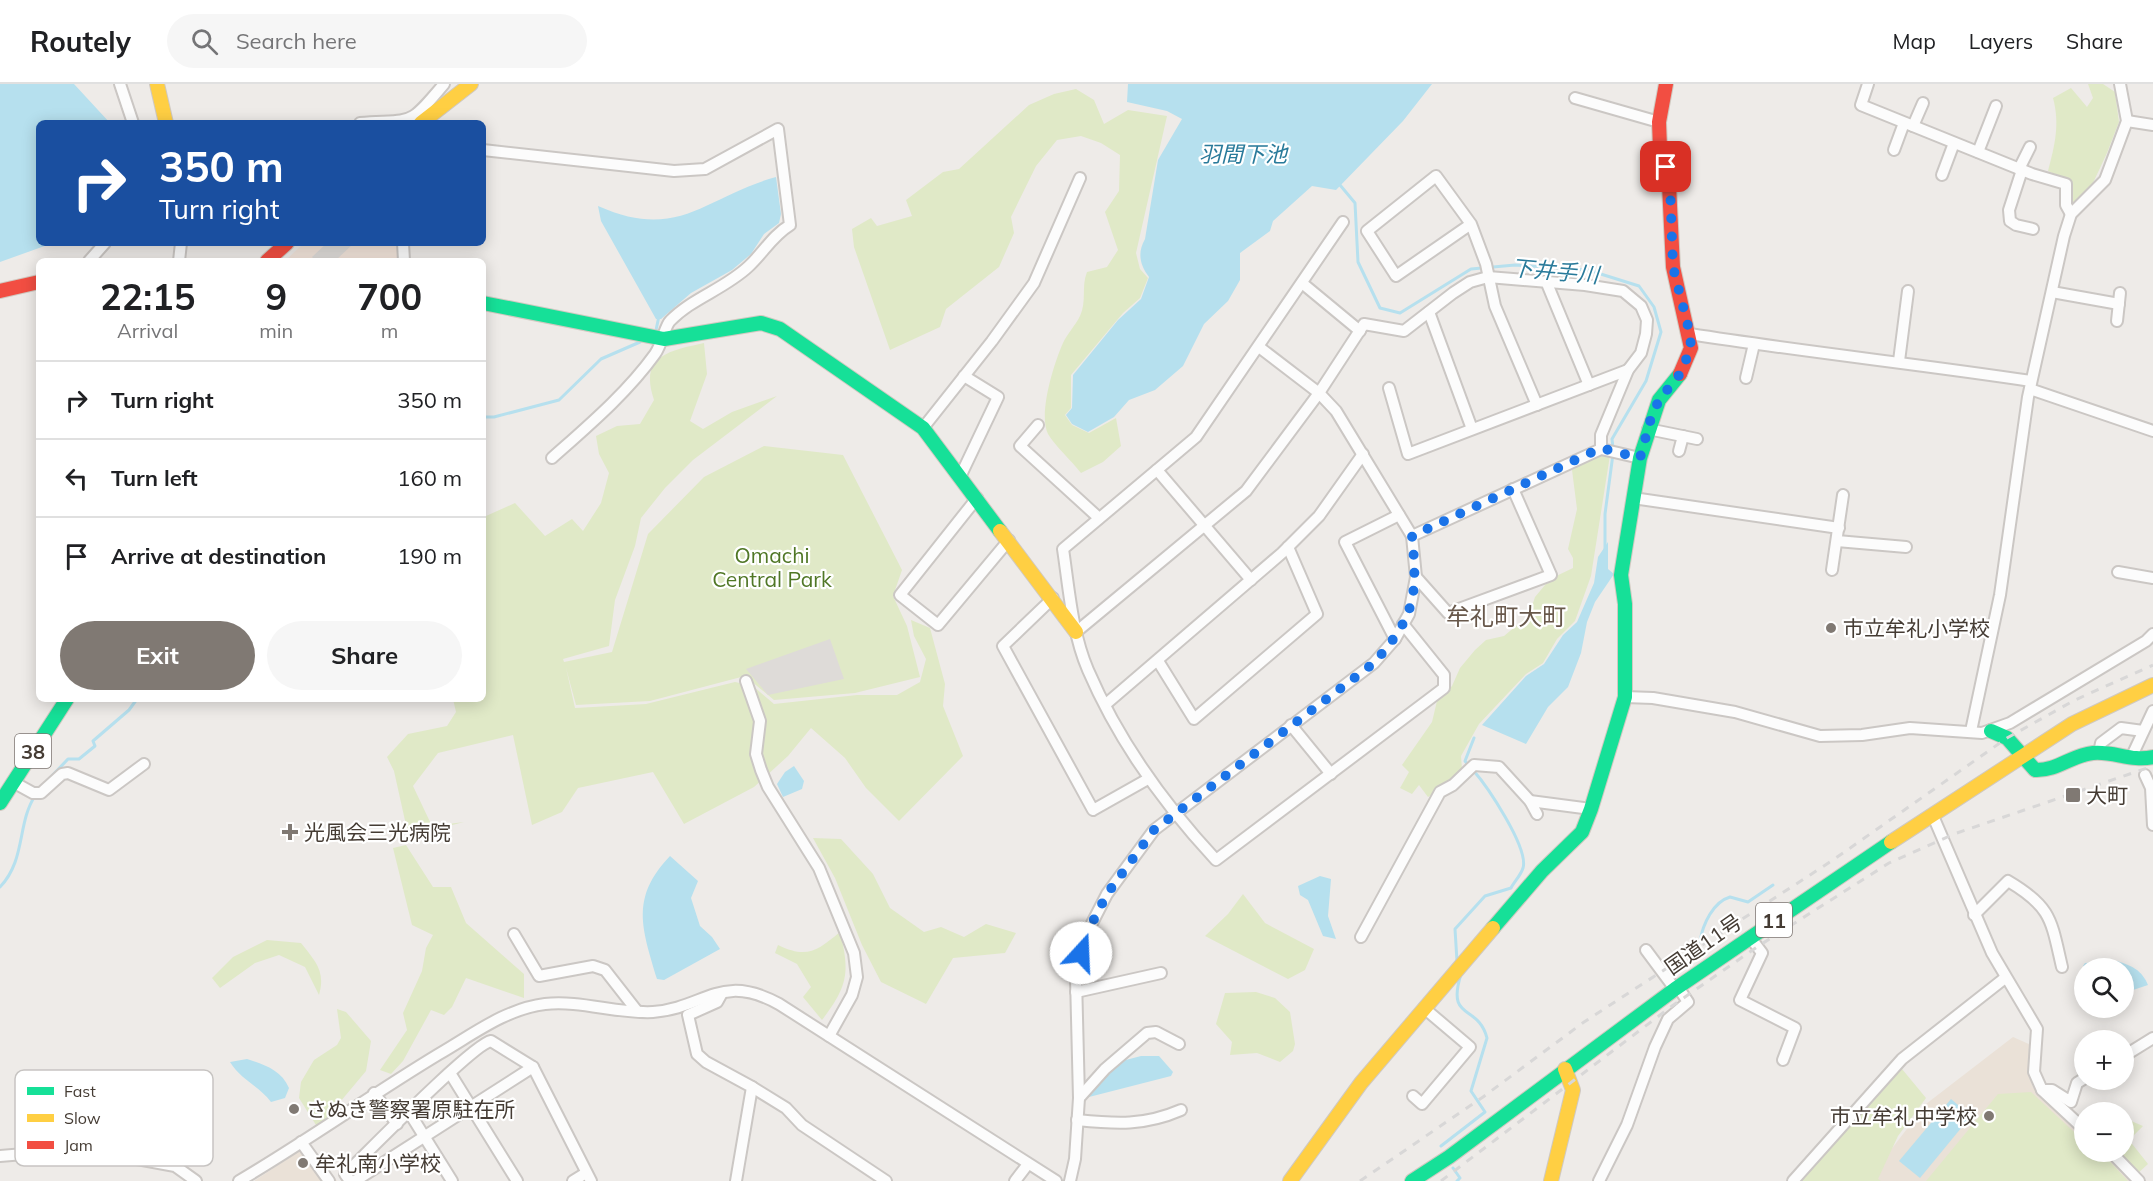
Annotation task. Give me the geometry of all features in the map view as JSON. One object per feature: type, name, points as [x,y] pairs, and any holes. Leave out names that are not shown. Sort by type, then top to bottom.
[{"type":"main road","points":[[157,84],[165,120]]},
{"type":"main road","points":[[419,120],[471,84]]},
{"type":"main road","points":[[1290,1181],[1360,1083],[1542,871],[1582,832],[1591,809],[1625,697],[1624,604],[1621,575],[1640,458],[1659,400],[1686,361],[1691,348],[1690,334],[1673,267],[1670,185],[1660,148],[1659,122],[1665,84]]},
{"type":"main road","points":[[270,258],[284,246]]},
{"type":"main road","points":[[0,291],[36,283]]},
{"type":"main road","points":[[486,304],[664,339],[761,323],[780,329],[922,428],[1053,598],[1076,632]]},
{"type":"main road","name":"国道11号","points":[[1412,1181],[1449,1157],[1677,988],[1849,868],[1933,816],[2072,724],[2153,685]]},
{"type":"main road","name":"38","points":[[2,797],[65,702]]},
{"type":"main road","points":[[1991,731],[2007,738],[2035,770],[2099,753],[2142,760],[2153,757]]},
{"type":"main road","points":[[1551,1181],[1573,1090],[1565,1069]]},
{"type":"street","points":[[120,84],[132,120]]},
{"type":"street","points":[[417,120],[444,84]]},
{"type":"street","points":[[1868,84],[1861,105],[2021,169],[2066,184],[2066,205],[2071,214]]},
{"type":"street","points":[[1971,731],[2000,595],[2031,385],[2052,292],[2071,214],[2105,180],[2127,121],[2120,84]]},
{"type":"street","points":[[1575,98],[1659,122]]},
{"type":"street","points":[[1894,150],[1923,103]]},
{"type":"street","points":[[1977,152],[1996,106]]},
{"type":"street","points":[[2127,121],[2153,125]]},
{"type":"street","points":[[486,150],[674,171],[705,169],[778,129],[790,225],[775,234],[748,267],[667,323],[664,339],[654,355],[597,419],[552,458]]},
{"type":"street","points":[[1942,175],[1954,142]]},
{"type":"street","points":[[2030,147],[2009,210],[2010,220],[2016,225],[2032,229]]},
{"type":"street","points":[[1471,224],[1396,276],[1366,231],[1436,176],[1471,224],[1496,306],[1538,405]]},
{"type":"street","points":[[922,428],[1034,283],[1080,178]]},
{"type":"street","points":[[1343,222],[1196,437],[1063,549],[1076,632],[1088,670],[1148,779],[1173,814],[1216,860],[1444,688],[1444,675],[1403,624]]},
{"type":"street","points":[[92,258],[102,246]]},
{"type":"street","points":[[1076,632],[1246,491],[1318,393],[1364,324],[1404,331],[1487,271],[1623,291],[1636,300],[1647,320],[1646,334],[1641,352],[1628,370],[1601,435],[1604,449]]},
{"type":"street","points":[[1546,281],[1589,385]]},
{"type":"street","points":[[1302,284],[1360,331]]},
{"type":"street","points":[[1899,362],[1908,291]]},
{"type":"street","points":[[2052,292],[2119,298],[2117,321]]},
{"type":"street","points":[[1429,312],[1472,429]]},
{"type":"street","points":[[1690,334],[1830,356],[1864,357],[1899,362],[2031,385],[2153,431]]},
{"type":"street","points":[[1746,378],[1754,344]]},
{"type":"street","points":[[1070,1181],[1075,1159],[1079,1098],[1076,992],[1081,953],[1098,911],[1129,861],[1154,830],[1374,663],[1395,639],[1409,614],[1416,578],[1412,536],[1336,411],[1318,393],[1259,347]]},
{"type":"street","points":[[1389,388],[1408,453],[1628,370]]},
{"type":"street","points":[[960,477],[998,397],[964,376]]},
{"type":"street","points":[[1038,425],[1020,446],[1099,519]]},
{"type":"street","points":[[1648,429],[1697,439]]},
{"type":"street","points":[[1679,451],[1683,436]]},
{"type":"street","points":[[1412,536],[1604,449],[1640,458]]},
{"type":"street","points":[[1106,704],[1288,548],[1319,516],[1364,454]]},
{"type":"street","points":[[1157,470],[1251,580]]},
{"type":"street","points":[[1416,578],[1449,613],[1551,575],[1513,489]]},
{"type":"street","points":[[1833,570],[1842,495]]},
{"type":"street","points":[[977,498],[900,595],[938,625],[1009,540]]},
{"type":"street","points":[[1634,498],[1839,528]]},
{"type":"street","points":[[1395,639],[1345,542],[1398,515]]},
{"type":"street","points":[[1837,541],[1906,547]]},
{"type":"street","points":[[1158,661],[1194,719],[1317,614],[1288,548]]},
{"type":"street","points":[[2118,572],[2153,578]]},
{"type":"street","points":[[1053,598],[1003,646],[1093,810],[1148,779]]},
{"type":"street","points":[[1625,697],[1653,698],[1735,712],[1820,736],[1862,735],[1910,728],[1991,731],[2010,723],[2146,641],[2153,634]]},
{"type":"street","points":[[746,681],[760,721],[756,754],[760,770],[768,787],[819,868],[854,953],[857,977],[852,995],[829,1036]]},
{"type":"street","points":[[2131,758],[2153,711]]},
{"type":"street","points":[[1291,725],[1330,774]]},
{"type":"street","points":[[2099,753],[2101,743],[2121,728],[2144,731]]},
{"type":"street","points":[[13,782],[33,793],[41,794],[62,774],[68,773],[109,790],[144,764]]},
{"type":"street","points":[[1361,937],[1440,792],[1471,768],[1499,767],[1530,801],[1537,814]]},
{"type":"street","points":[[2145,775],[2151,788],[2153,825]]},
{"type":"street","points":[[1530,801],[1591,809]]},
{"type":"street","points":[[1933,816],[1974,915],[2005,978],[2037,1029],[2034,1072],[2042,1090],[2074,1120]]},
{"type":"street","points":[[1974,915],[2008,881],[2027,892],[2040,902],[2046,912],[2062,967]]},
{"type":"street","points":[[514,934],[539,976],[593,966],[605,970],[637,1011]]},
{"type":"street","points":[[1750,937],[1762,953],[1740,1000],[1795,1028],[1782,1060]]},
{"type":"street","points":[[1599,1181],[1627,1125],[1654,1047],[1668,1019],[1688,1002],[1646,950]]},
{"type":"street","points":[[1076,992],[1161,973]]},
{"type":"street","points":[[1793,1181],[1902,1059],[2005,978]]},
{"type":"street","points":[[239,1181],[374,1093],[483,1028],[525,1008],[570,1003],[637,1011],[672,1008],[722,993],[743,990],[761,994],[1056,1181]]},
{"type":"street","points":[[722,993],[717,1002],[688,1015],[697,1054],[706,1062],[786,1108],[802,1125],[886,1181]]},
{"type":"street","points":[[1413,1096],[1422,1104],[1470,1047],[1424,1008]]},
{"type":"street","points":[[1079,1098],[1105,1069],[1147,1033],[1156,1032],[1179,1044]]},
{"type":"street","points":[[2134,1050],[2153,1038]]},
{"type":"street","points":[[350,1181],[345,1174],[450,1073],[481,1046],[491,1041],[530,1062],[533,1067],[589,1177],[573,1181]]},
{"type":"street","points":[[355,1181],[533,1067]]},
{"type":"street","points":[[450,1073],[517,1181]]},
{"type":"street","points":[[736,1181],[752,1087]]},
{"type":"street","points":[[2042,1090],[2052,1090],[2071,1102],[2075,1090]]},
{"type":"street","points":[[374,1093],[397,1124]]},
{"type":"street","points":[[1077,1120],[1125,1125],[1165,1117],[1181,1110]]},
{"type":"street","points":[[409,1112],[452,1181]]},
{"type":"street","points":[[301,1142],[329,1181]]},
{"type":"street","points":[[0,1156],[15,1155]]},
{"type":"street","points":[[2121,1162],[2139,1181]]},
{"type":"street","points":[[1015,1181],[1028,1164]]},
{"type":"street","points":[[175,1166],[196,1181]]},
{"type":"shaded area","points":[[301,246],[401,246],[403,258],[288,258]]},
{"type":"shaded area","points":[[324,246],[351,246],[338,258],[312,257]]},
{"type":"shaded area","points":[[830,639],[844,679],[768,695],[746,669]]},
{"type":"shaded area","name":"市立牟礼中学校","points":[[2013,1037],[2031,1045],[2029,1075],[2033,1087],[2074,1129],[2074,1162],[2113,1162],[2131,1181],[1867,1181],[1926,1104]]},
{"type":"shaded area","name":"牟礼南小学校","points":[[310,1144],[337,1181],[254,1181]]},
{"type":"green space","points":[[2088,84],[2103,84],[2115,92],[2119,122],[2093,183],[2073,206],[2071,182],[2048,171],[2056,134],[2053,98],[2071,88],[2087,107],[2093,98]]},
{"type":"green space","points":[[1076,89],[1094,100],[1104,124],[1128,110],[1167,116],[1136,253],[1140,269],[1148,278],[1140,298],[1123,313],[1071,375],[1071,408],[1065,415],[1072,425],[1089,433],[1116,418],[1121,446],[1103,462],[1081,473],[1048,434],[1045,425],[1046,402],[1059,352],[1082,310],[1087,272],[1107,267],[1118,250],[1105,212],[1119,191],[1120,155],[1101,143],[1081,136],[1057,140],[1036,166],[1011,217],[1014,233],[999,267],[946,309],[940,327],[890,350],[854,247],[852,229],[871,218],[877,226],[912,216],[906,200],[943,172],[959,169],[1029,105],[1054,94]]},
{"type":"green space","name":"Omachi Central Park","points":[[704,343],[707,374],[690,421],[703,429],[732,412],[777,396],[693,460],[665,488],[641,518],[635,546],[615,600],[609,646],[563,659],[564,662],[612,652],[648,534],[704,477],[764,446],[843,455],[902,570],[893,596],[907,626],[920,677],[855,693],[774,700],[745,676],[650,701],[576,705],[566,668],[575,708],[646,704],[735,682],[753,686],[774,704],[857,695],[897,695],[920,682],[926,659],[914,636],[911,620],[930,628],[945,684],[943,706],[963,756],[899,821],[866,788],[845,758],[811,728],[788,756],[754,787],[684,824],[653,772],[578,788],[562,812],[532,825],[513,735],[438,753],[413,786],[432,826],[464,822],[417,834],[408,834],[394,771],[387,757],[408,734],[447,726],[456,712],[454,702],[486,702],[486,516],[515,503],[545,536],[572,519],[583,531],[601,503],[609,473],[599,454],[596,436],[617,426],[640,424],[654,400],[650,374],[654,365],[660,358],[679,349]]},
{"type":"green space","points":[[1610,455],[1591,576],[1575,621],[1557,639],[1543,663],[1526,674],[1479,724],[1461,756],[1462,769],[1450,783],[1428,797],[1419,785],[1412,794],[1400,788],[1409,772],[1402,765],[1432,722],[1437,701],[1452,686],[1460,668],[1486,640],[1504,636],[1529,615],[1535,597],[1550,579],[1573,568],[1573,558],[1568,549],[1577,509],[1572,470],[1595,457]]},
{"type":"green space","points":[[813,838],[841,839],[873,874],[890,908],[924,932],[941,927],[964,937],[986,924],[1016,933],[1005,953],[953,958],[926,1004],[881,982],[862,945],[835,878]]},
{"type":"green space","points":[[406,845],[433,887],[451,887],[466,923],[524,974],[524,998],[466,978],[452,1007],[444,1015],[431,1010],[403,1061],[391,1074],[380,1070],[407,1030],[403,1013],[422,971],[426,948],[433,935],[412,925],[393,848]]},
{"type":"green space","points":[[1243,894],[1265,923],[1314,949],[1305,970],[1288,979],[1205,936],[1228,914]]},
{"type":"green space","points":[[840,932],[846,968],[842,988],[822,1020],[803,997],[811,987],[797,964],[775,953],[778,945],[797,952],[811,951],[825,944]]},
{"type":"green space","points":[[267,940],[301,943],[318,967],[321,979],[319,995],[305,967],[279,955],[255,963],[220,988],[212,978],[233,957]]},
{"type":"green space","points":[[1256,992],[1275,998],[1290,1012],[1295,1044],[1293,1051],[1280,1062],[1257,1053],[1230,1055],[1232,1042],[1216,1024],[1225,993]]},
{"type":"green space","points":[[337,1009],[346,1012],[371,1041],[366,1071],[335,1108],[333,1116],[316,1125],[299,1098],[301,1082],[314,1060],[337,1045],[341,1038]]},
{"type":"green space","points":[[1902,1069],[1926,1098],[1898,1136],[1878,1179],[1881,1181],[1801,1181]]},
{"type":"green space","points":[[2031,1092],[2074,1132],[2074,1162],[2110,1162],[2128,1181],[1926,1181],[1998,1094]]},
{"type":"green space","points":[[2134,1122],[2143,1126],[2134,1135]]},
{"type":"green space","points":[[2134,1146],[2148,1164],[2137,1174],[2125,1162],[2134,1162]]},
{"type":"water","points":[[0,84],[74,84],[107,120],[36,120],[36,246],[45,246],[0,262]]},
{"type":"water","name":"羽間下池","points":[[1128,84],[1432,84],[1403,121],[1336,190],[1312,186],[1273,221],[1270,231],[1240,253],[1240,280],[1228,301],[1204,324],[1183,366],[1155,390],[1129,400],[1114,417],[1088,432],[1072,424],[1066,415],[1072,408],[1073,375],[1118,320],[1141,299],[1149,277],[1143,268],[1140,254],[1145,239],[1158,160],[1182,119],[1167,111],[1127,102]]},
{"type":"water","points":[[776,177],[781,214],[779,223],[764,234],[751,254],[732,270],[691,293],[661,319],[656,319],[601,221],[598,206],[626,216],[650,219],[671,218]]},
{"type":"water","points":[[1608,542],[1608,569],[1614,574],[1595,602],[1587,622],[1581,653],[1568,687],[1548,707],[1526,744],[1482,725],[1526,676],[1544,664],[1563,635],[1577,622],[1594,583],[1598,557]]},
{"type":"water","points":[[794,766],[804,781],[802,789],[783,797],[777,784],[785,772]]},
{"type":"water","points":[[670,856],[698,881],[691,898],[700,926],[712,937],[720,949],[664,980],[657,979],[647,944],[643,914],[644,900],[649,886],[657,871]]},
{"type":"water","points":[[1320,876],[1331,879],[1328,916],[1336,939],[1323,936],[1308,900],[1300,895],[1298,886]]},
{"type":"water","points":[[2134,968],[2143,976],[2148,985],[2134,990]]},
{"type":"water","points":[[1141,1056],[1159,1056],[1173,1072],[1171,1076],[1089,1097],[1087,1094],[1122,1061]]},
{"type":"water","points":[[247,1059],[266,1066],[282,1077],[289,1088],[285,1098],[271,1102],[239,1074],[230,1062]]},
{"type":"water","points":[[1951,1099],[1971,1116],[1920,1178],[1899,1161]]},
{"type":"waterway","name":"下井手川","points":[[1340,185],[1355,203],[1358,262],[1380,308],[1400,313],[1471,269],[1515,265],[1588,270],[1639,286],[1654,307],[1661,332],[1646,381],[1612,439],[1613,448]]},
{"type":"waterway","points":[[656,330],[659,316]]},
{"type":"waterway","points":[[486,417],[494,417],[559,400],[601,359],[640,342]]},
{"type":"waterway","name":"下井手川","points":[[1605,549],[1605,514],[1613,454]]},
{"type":"waterway","points":[[48,780],[68,759],[79,759],[95,746],[93,741],[129,710],[135,702]]},
{"type":"waterway","name":"下井手川","points":[[1469,766],[1465,761],[1474,738]]},
{"type":"waterway","name":"下井手川","points":[[1457,961],[1455,929],[1485,896],[1511,888],[1523,868],[1520,846],[1514,832],[1488,789],[1473,770]]},
{"type":"waterway","points":[[0,887],[14,865],[29,807],[35,796]]},
{"type":"waterway","points":[[1700,941],[1706,921],[1724,900],[1730,897],[1748,902],[1773,885]]},
{"type":"waterway","name":"下井手川","points":[[1441,1146],[1485,1112],[1471,1091],[1487,1038],[1483,1027],[1460,1006],[1457,999],[1461,974]]},
{"type":"waterway","name":"下井手川","points":[[1453,1168],[1460,1178],[1457,1181]]},
{"type":"railway","points":[[1360,1181],[1483,1097],[1584,1022],[1833,860],[2007,738],[2075,700],[2153,665]]},
{"type":"railway","points":[[1441,1181],[1672,1006],[1757,947],[1889,863],[1954,834],[2153,766]]},
{"type":"traffic: fast","points":[[486,304],[664,339],[761,323],[780,329],[923,428],[1000,531]]},
{"type":"traffic: fast","points":[[1493,928],[1542,871],[1582,832],[1591,809],[1625,697],[1625,604],[1621,575],[1640,458],[1659,400],[1680,374]]},
{"type":"traffic: fast","points":[[0,803],[65,702]]},
{"type":"traffic: fast","points":[[1991,731],[2007,738],[2035,770],[2050,768],[2093,753],[2138,758],[2153,757]]},
{"type":"traffic: fast","points":[[1412,1181],[1449,1157],[1675,989],[1891,842]]},
{"type":"traffic: slow","points":[[157,84],[165,120]]},
{"type":"traffic: slow","points":[[425,120],[471,84]]},
{"type":"traffic: slow","points":[[1000,531],[1076,632]]},
{"type":"traffic: slow","points":[[1891,842],[2072,724],[2153,685]]},
{"type":"traffic: slow","points":[[1290,1181],[1361,1083],[1493,928]]},
{"type":"traffic: slow","points":[[1551,1181],[1573,1090],[1565,1069]]},
{"type":"traffic: jam","points":[[1666,84],[1659,122],[1660,148],[1669,185],[1673,267],[1691,348],[1680,374]]},
{"type":"traffic: jam","points":[[270,258],[284,246]]},
{"type":"traffic: jam","points":[[0,291],[36,283]]},
{"type":"place","name":"市立牟礼小学校","points":[[1831,628]]},
{"type":"place","name":"大町","points":[[2073,795]]},
{"type":"place","name":"光風会三光病院","points":[[290,832]]},
{"type":"place","name":"さぬき警察署原駐在所","points":[[294,1109]]},
{"type":"place","name":"市立牟礼中学校","points":[[1989,1116]]},
{"type":"place","name":"牟礼南小学校","points":[[303,1163]]},
{"type":"district","name":"牟礼町大町","points":[[1506,616]]},
{"type":"route","points":[[1081,953],[1088,931],[1107,894],[1129,861],[1154,830],[1191,799],[1374,663],[1395,639],[1409,614],[1416,578],[1412,536],[1601,448],[1640,458],[1651,418],[1659,400],[1680,374],[1691,348],[1690,334],[1673,267],[1670,243],[1670,185],[1666,167]]}]
